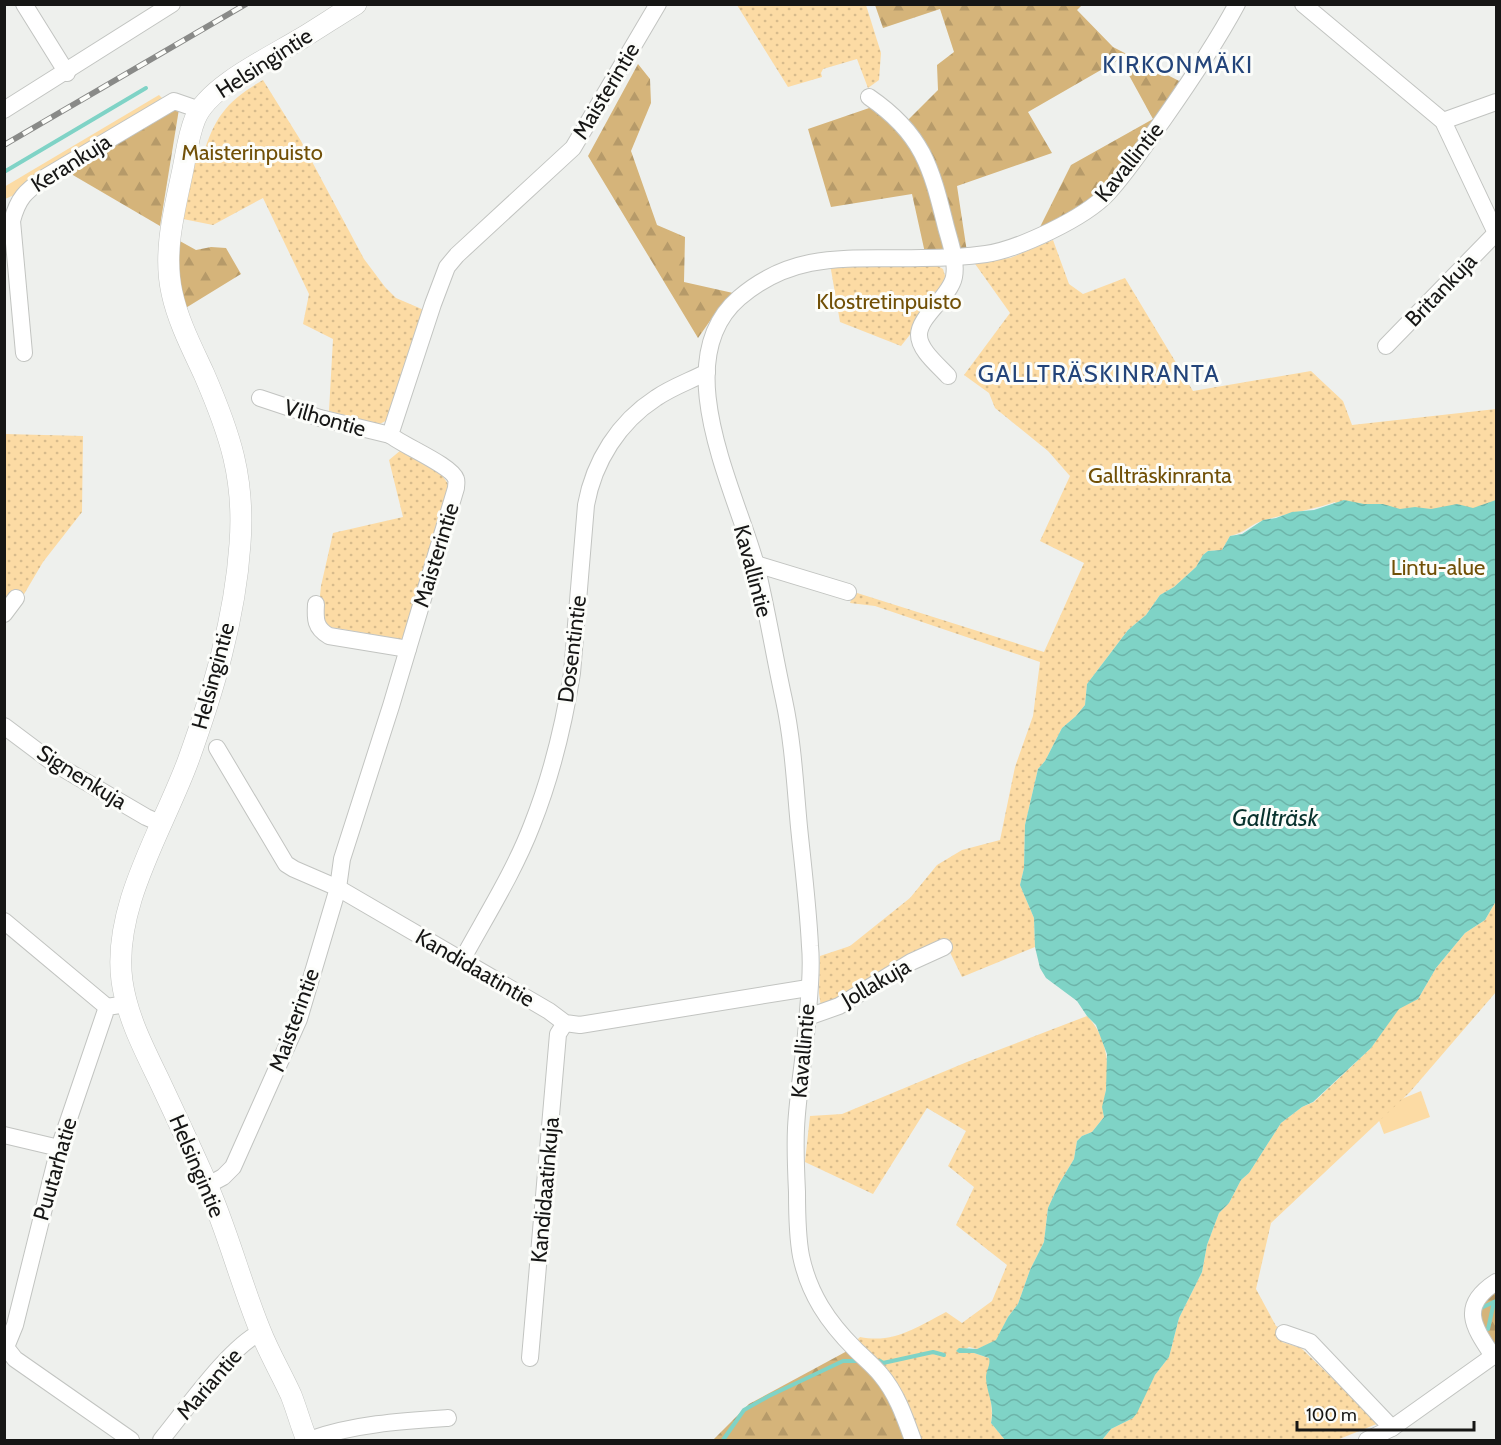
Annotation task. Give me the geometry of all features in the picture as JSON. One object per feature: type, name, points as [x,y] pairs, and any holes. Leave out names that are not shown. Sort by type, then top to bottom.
[{"type":"main road","name":"Helsingintie","points":[[313,1440],[308,1417],[293,1400],[261,1332],[208,1185],[139,1038],[117,1005],[121,976],[121,949],[132,892],[187,764],[213,691],[238,573],[241,490],[229,434],[177,312],[171,289],[170,245],[188,143],[194,121],[205,102],[224,87],[356,4]]},
{"type":"street","points":[[24,4],[67,73]]},
{"type":"street","points":[[4,110],[67,73],[172,4]]},
{"type":"street","name":"Maisterintie","points":[[208,1185],[223,1177],[233,1167],[298,1019],[338,888],[342,859],[456,489],[456,478],[446,467],[401,444],[390,435],[447,267],[456,255],[573,148],[658,4]]},
{"type":"street","name":"Kavallintie","points":[[913,1440],[895,1397],[882,1375],[833,1325],[819,1306],[809,1286],[800,1252],[797,1220],[796,1131],[808,1017],[811,950],[789,725],[756,564],[723,470],[715,434],[707,372],[711,341],[724,312],[756,284],[777,274],[817,260],[857,257],[954,257],[988,254],[1047,232],[1095,205],[1124,173],[1171,109],[1224,29],[1237,4]]},
{"type":"street","points":[[1303,4],[1443,121],[1497,233]]},
{"type":"street","points":[[869,97],[889,110],[919,145],[929,164],[936,186],[954,257],[954,278],[943,297],[921,325],[919,336],[925,350],[948,376]]},
{"type":"street","name":"Kerankuja","points":[[24,353],[12,222],[16,206],[24,192],[44,177],[174,101],[200,110]]},
{"type":"street","points":[[1443,121],[1497,102]]},
{"type":"street","name":"Britankuja","points":[[1386,346],[1497,233]]},
{"type":"street","name":"Dosentintie","points":[[462,960],[504,884],[532,825],[551,766],[572,673],[586,505],[590,484],[605,451],[624,425],[658,396],[707,372]]},
{"type":"street","name":"Vilhontie","points":[[260,398],[320,418],[390,435]]},
{"type":"street","points":[[756,564],[848,592]]},
{"type":"street","points":[[4,614],[16,598]]},
{"type":"street","points":[[315,604],[316,622],[320,631],[329,636],[408,649]]},
{"type":"street","name":"Signenkuja","points":[[4,726],[52,762],[162,824]]},
{"type":"street","name":"Kandidaatintie","points":[[217,748],[241,785],[280,857],[294,869],[338,888],[554,1014],[565,1023]]},
{"type":"street","points":[[4,921],[117,1005]]},
{"type":"street","name":"Jollakuja","points":[[808,1017],[839,1006],[911,962],[944,948]]},
{"type":"street","points":[[565,1023],[580,1025],[808,988]]},
{"type":"street","name":"Puutarhatie","points":[[5,1348],[15,1325],[59,1148],[117,1005]]},
{"type":"street","name":"Kandidaatinkuja","points":[[530,1358],[558,1034],[565,1023]]},
{"type":"street","points":[[4,1136],[59,1148]]},
{"type":"street","points":[[1367,1440],[1392,1428],[1495,1355],[1478,1334],[1472,1316],[1481,1295],[1497,1282]]},
{"type":"street","name":"Mariantie","points":[[161,1440],[229,1358],[252,1336],[261,1332]]},
{"type":"street","points":[[1284,1333],[1310,1342],[1392,1428]]},
{"type":"street","points":[[5,1348],[15,1359],[130,1440]]},
{"type":"street","points":[[313,1440],[398,1421],[448,1418]]},
{"type":"green space","points":[[737,5],[866,5],[881,53],[879,80],[868,88],[857,59],[823,69],[822,77],[788,87]]},
{"type":"green space","points":[[875,5],[1082,5],[1077,10],[1113,47],[1183,83],[1101,195],[1038,231],[1071,165],[1153,119],[1120,59],[1028,112],[1052,153],[957,186],[967,252],[925,253],[912,194],[831,207],[808,129],[875,106],[901,127],[938,90],[937,65],[954,52],[940,9],[883,28]]},
{"type":"green space","points":[[638,64],[650,79],[651,103],[631,151],[657,225],[685,237],[684,282],[733,293],[719,308],[698,338],[588,156]]},
{"type":"green space","name":"Maisterinpuisto","points":[[263,80],[301,141],[364,259],[396,298],[424,310],[391,418],[378,425],[329,411],[333,339],[303,324],[309,294],[263,198],[213,225],[183,219],[196,155],[203,155],[224,110]]},
{"type":"green space","points":[[159,95],[166,102],[21,192],[5,199],[4,187]]},
{"type":"green space","points":[[173,108],[179,109],[160,226],[66,171]]},
{"type":"green space","points":[[178,240],[196,250],[211,247],[226,248],[241,274],[184,309],[178,277]]},
{"type":"green space","name":"Gallträskinranta","points":[[1053,240],[1069,284],[1083,294],[1125,278],[1193,391],[1311,371],[1343,401],[1352,425],[1496,409],[1496,780],[1335,502],[1260,521],[1230,536],[1222,550],[1208,551],[1203,555],[1196,567],[1174,587],[1160,595],[1146,615],[1128,630],[1087,684],[1085,705],[1062,728],[1045,761],[1038,769],[1025,825],[1024,868],[1020,885],[1034,918],[1035,947],[962,977],[945,942],[836,1002],[821,1007],[820,956],[850,946],[910,898],[937,865],[962,850],[1000,840],[1015,767],[1033,716],[1040,662],[875,606],[850,603],[854,592],[1044,652],[1084,563],[1040,541],[1070,476],[1048,451],[995,408],[989,393],[964,375],[1010,313],[973,261],[1010,258]]},
{"type":"green space","name":"Klostretinpuisto","points":[[830,264],[934,264],[943,269],[946,279],[920,322],[901,346],[840,322]]},
{"type":"green space","points":[[5,434],[83,436],[82,512],[43,562],[20,601],[5,603]]},
{"type":"green space","points":[[401,450],[441,474],[451,488],[405,640],[324,626],[318,615],[321,586],[333,533],[403,517],[389,460]]},
{"type":"green space","points":[[1496,901],[1496,992],[1410,1092],[1271,1223],[1256,1289],[1276,1326],[1285,1330],[1282,1342],[1301,1348],[1379,1423],[1337,1440],[1102,1440],[1111,1429],[1133,1418],[1155,1375],[1169,1357],[1179,1318],[1202,1272],[1207,1245],[1219,1213],[1229,1203],[1241,1180],[1249,1173],[1281,1123],[1302,1107],[1314,1102],[1371,1048],[1399,1008],[1418,999],[1436,968],[1465,933],[1485,920]]},
{"type":"green space","points":[[1087,1016],[1099,1032],[1107,1059],[1104,1117],[1092,1132],[1077,1141],[1074,1159],[1048,1208],[1044,1242],[1030,1270],[1018,1304],[1008,1317],[996,1341],[977,1349],[969,1347],[959,1353],[974,1353],[989,1358],[991,1362],[988,1377],[992,1407],[991,1423],[1005,1440],[919,1440],[854,1343],[860,1337],[884,1338],[905,1333],[946,1312],[962,1323],[992,1301],[1007,1265],[956,1225],[974,1187],[948,1166],[966,1131],[927,1108],[873,1194],[805,1162],[810,1116],[842,1114],[967,1062]]},
{"type":"green space","points":[[1421,1091],[1430,1117],[1384,1134],[1377,1115],[1387,1105]]},
{"type":"green space","points":[[1496,1288],[1496,1344],[1483,1333],[1479,1307]]},
{"type":"green space","points":[[849,1350],[878,1378],[909,1440],[713,1440],[749,1404]]},
{"type":"water","name":"Gallträsk","points":[[1344,500],[1364,504],[1383,504],[1400,509],[1415,507],[1431,509],[1457,504],[1473,508],[1496,500],[1496,901],[1485,920],[1465,933],[1436,968],[1418,999],[1399,1009],[1371,1048],[1313,1102],[1302,1107],[1281,1123],[1249,1173],[1241,1180],[1229,1203],[1219,1213],[1207,1245],[1202,1272],[1179,1318],[1169,1357],[1155,1375],[1133,1418],[1111,1429],[1102,1440],[1005,1440],[991,1423],[992,1410],[986,1378],[989,1358],[956,1351],[959,1348],[977,1349],[996,1340],[1018,1304],[1030,1270],[1044,1242],[1048,1208],[1074,1159],[1077,1141],[1092,1132],[1104,1117],[1102,1107],[1106,1090],[1107,1054],[1096,1025],[1077,1001],[1046,978],[1040,968],[1035,947],[1034,918],[1020,885],[1024,868],[1025,825],[1038,769],[1045,761],[1062,728],[1085,705],[1087,684],[1128,630],[1146,615],[1160,595],[1174,587],[1196,567],[1203,555],[1208,551],[1222,550],[1230,536],[1242,534],[1263,520],[1292,512],[1314,510]]},
{"type":"waterway","points":[[4,172],[146,88]]},
{"type":"waterway","points":[[1481,1308],[1496,1301]]},
{"type":"waterway","points":[[1488,1329],[1494,1302]]},
{"type":"waterway","points":[[880,1361],[883,1363],[933,1352],[944,1355]]},
{"type":"waterway","points":[[723,1440],[744,1410],[843,1361],[859,1361]]},
{"type":"railway","points":[[4,145],[246,4]]},
{"type":"district","name":"KIRKONMÄKI","points":[[1178,64]]},
{"type":"district","name":"GALLTRÄSKINRANTA","points":[[1099,373]]},
{"type":"park label","name":"Lintu-alue","points":[[1438,567]]}]
